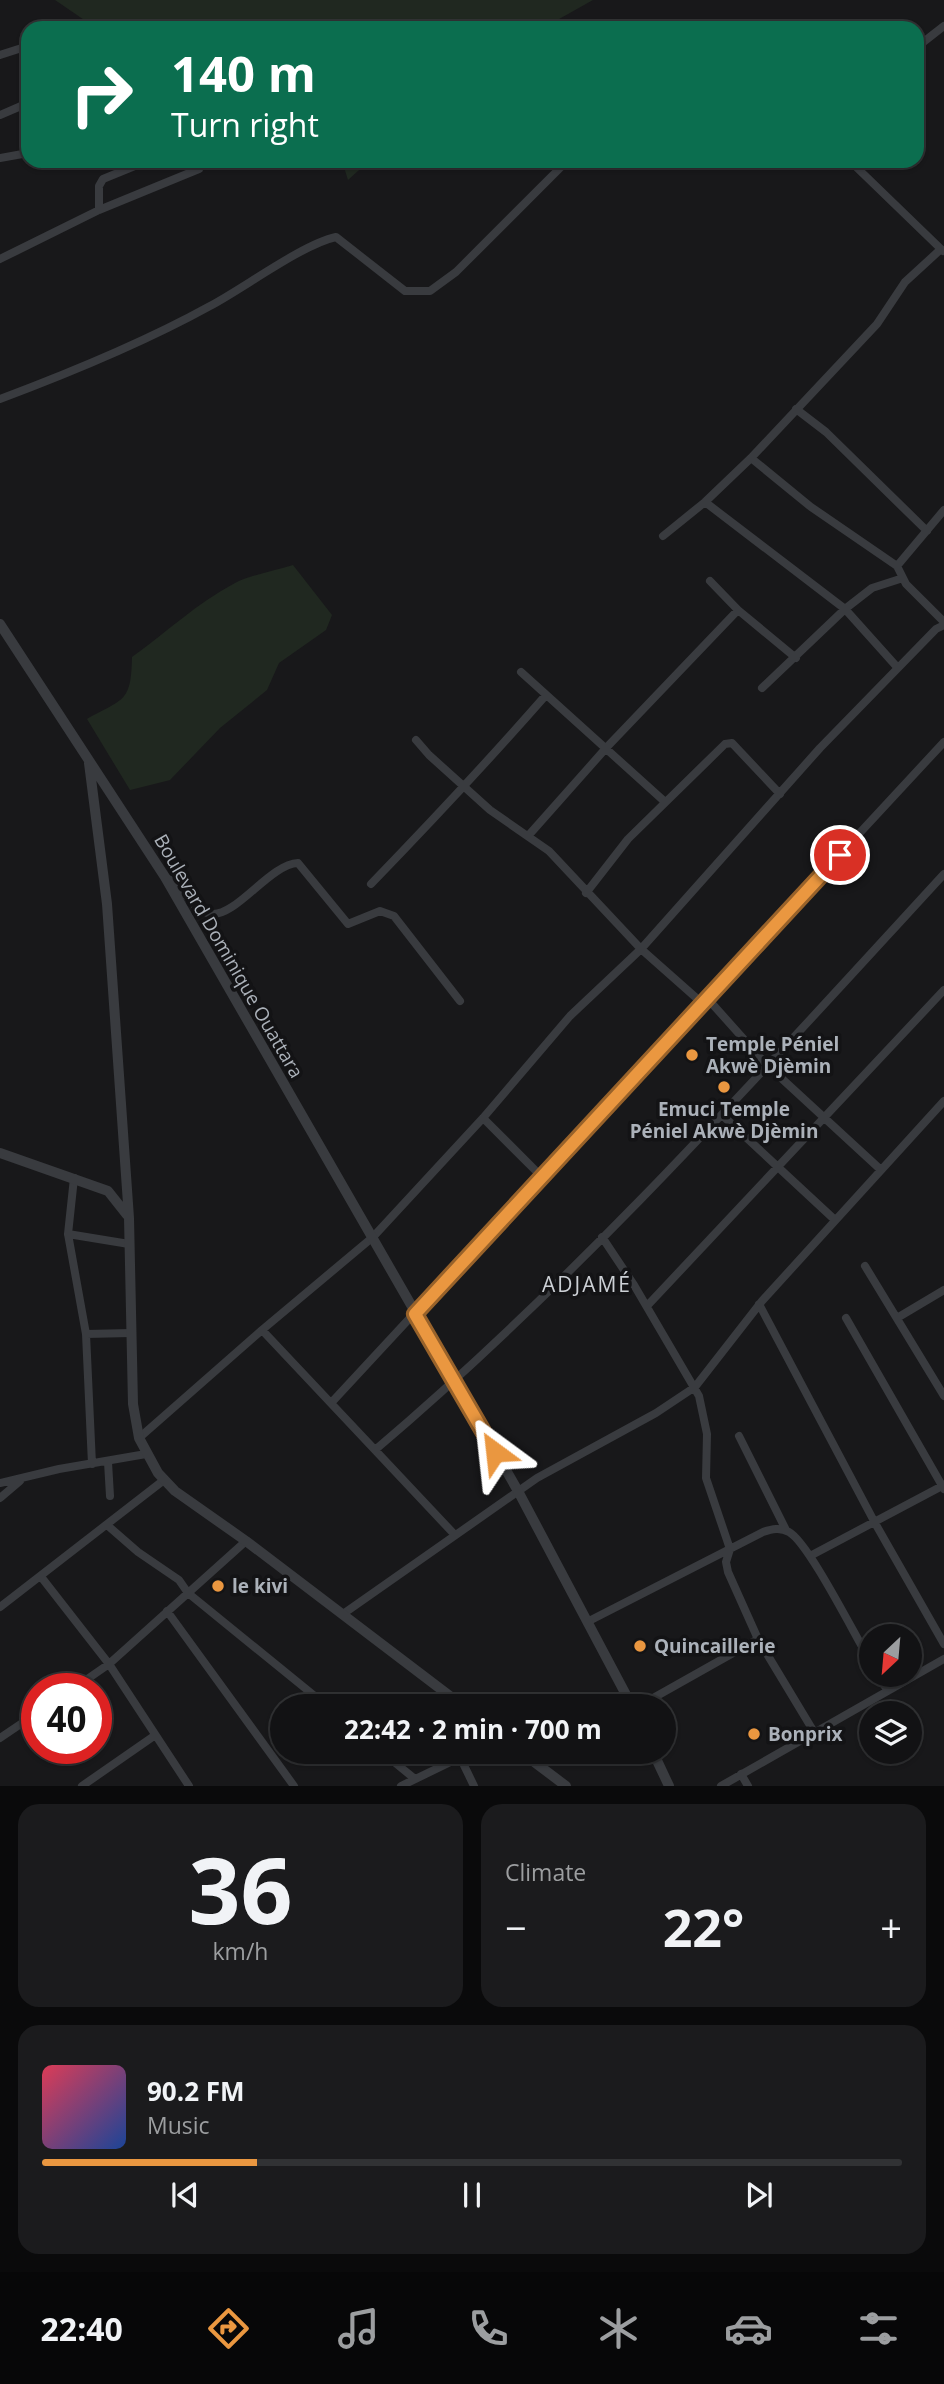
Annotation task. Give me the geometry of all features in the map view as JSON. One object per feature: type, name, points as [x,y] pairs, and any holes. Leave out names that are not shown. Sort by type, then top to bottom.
[{"type":"street","points":[[924,42],[944,26]]},
{"type":"street","points":[[0,55],[21,48]]},
{"type":"street","points":[[0,115],[21,106]]},
{"type":"street","points":[[0,158],[21,154]]},
{"type":"street","points":[[99,211],[99,186],[103,179],[130,168]]},
{"type":"street","points":[[0,399],[61,377],[158,332],[242,289],[323,240],[337,237],[404,291],[430,291],[456,272],[560,168]]},
{"type":"street","points":[[663,536],[705,502],[751,458],[877,324],[905,282],[943,251],[857,168]]},
{"type":"street","points":[[0,259],[99,211],[199,169]]},
{"type":"street","points":[[796,409],[827,432],[927,531]]},
{"type":"street","points":[[139,1438],[373,1237],[483,1118],[570,1016],[641,949],[897,667],[944,624],[903,578],[897,566],[811,507],[751,458]]},
{"type":"street","points":[[705,502],[845,609],[897,667]]},
{"type":"street","points":[[897,566],[944,510]]},
{"type":"street","points":[[762,688],[845,609],[872,588],[903,578]]},
{"type":"street","points":[[710,582],[738,610],[796,658]]},
{"type":"street","points":[[528,836],[607,747],[738,610]]},
{"type":"street","name":"Boulevard Dominique Ouattara","points":[[0,624],[165,877],[518,1491],[626,1694]]},
{"type":"street","points":[[521,672],[664,801]]},
{"type":"street","points":[[370,884],[418,835],[425,824],[466,787],[546,695]]},
{"type":"street","points":[[416,740],[490,810],[549,851],[641,949],[704,1000],[823,1119],[881,1170]]},
{"type":"street","points":[[332,1402],[944,742]]},
{"type":"street","points":[[586,893],[628,839],[724,744],[732,743],[780,794]]},
{"type":"street","points":[[89,759],[107,904],[129,1219],[133,1404],[139,1438],[146,1454],[164,1480],[194,1506],[246,1541],[447,1694]]},
{"type":"street","points":[[165,877],[175,881],[201,909],[211,914],[221,912],[269,878],[298,863],[348,923],[380,911],[394,916],[460,1001]]},
{"type":"street","points":[[375,1450],[454,1383],[602,1237],[722,1115],[944,874]]},
{"type":"street","points":[[647,1306],[944,990]]},
{"type":"street","points":[[343,1614],[518,1491],[695,1387],[759,1304],[944,1101]]},
{"type":"street","points":[[722,1115],[835,1220]]},
{"type":"street","points":[[483,1118],[541,1176]]},
{"type":"street","points":[[0,1153],[108,1191],[129,1219]]},
{"type":"street","points":[[74,1178],[68,1234],[86,1334],[92,1464]]},
{"type":"street","points":[[68,1234],[129,1244]]},
{"type":"street","points":[[602,1237],[695,1387],[705,1413],[706,1478],[730,1549],[726,1562],[728,1572],[758,1639],[814,1732]]},
{"type":"street","points":[[865,1266],[940,1379],[944,1396]]},
{"type":"street","points":[[897,1318],[944,1290]]},
{"type":"street","points":[[759,1304],[875,1523],[944,1644]]},
{"type":"street","points":[[810,1556],[943,1487],[846,1318]]},
{"type":"street","points":[[262,1330],[454,1534]]},
{"type":"street","points":[[86,1334],[131,1333]]},
{"type":"street","points":[[739,1436],[786,1530],[810,1556],[859,1641]]},
{"type":"street","points":[[0,1483],[59,1469],[146,1454]]},
{"type":"street","points":[[108,1462],[110,1496]]},
{"type":"street","points":[[0,1498],[23,1479]]},
{"type":"street","points":[[0,1607],[164,1480]]},
{"type":"street","points":[[107,1525],[138,1552],[179,1580],[188,1593],[312,1694]]},
{"type":"street","points":[[587,1622],[763,1532],[776,1528],[786,1530]]},
{"type":"street","points":[[96,1673],[246,1541]]},
{"type":"street","points":[[42,1577],[109,1664],[189,1786]]},
{"type":"street","points":[[167,1611],[294,1786]]},
{"type":"street","points":[[660,1694],[758,1639]]},
{"type":"street","points":[[721,1786],[944,1659]]},
{"type":"street","points":[[0,1738],[21,1724]]},
{"type":"street","points":[[82,1786],[154,1736]]},
{"type":"street","points":[[397,1764],[415,1779]]},
{"type":"street","points":[[401,1786],[446,1764]]},
{"type":"street","points":[[463,1764],[474,1786]]},
{"type":"street","points":[[537,1764],[566,1786]]},
{"type":"street","points":[[659,1764],[669,1786]]},
{"type":"street","points":[[741,1774],[748,1786]]},
{"type":"shaded area","points":[[55,0],[593,0],[556,21],[86,21]]},
{"type":"shaded area","points":[[344,168],[361,168],[348,180]]},
{"type":"shaded area","points":[[293,565],[332,615],[326,630],[279,663],[267,690],[220,728],[170,780],[130,790],[87,719],[123,697],[130,683],[132,657],[195,609],[242,580]]},
{"type":"place","name":"Temple Péniel Akwè Djèmin","points":[[692,1055]]},
{"type":"place","name":"Emuci Temple Péniel Akwè Djèmin","points":[[724,1087]]},
{"type":"place","name":"le kivi","points":[[218,1586]]},
{"type":"place","name":"Quincaillerie","points":[[640,1646]]},
{"type":"place","name":"Bonprix","points":[[754,1734]]},
{"type":"district","name":"ADJAMÉ","points":[[587,1284]]},
{"type":"route","points":[[495,1452],[415,1314],[840,855]]}]
